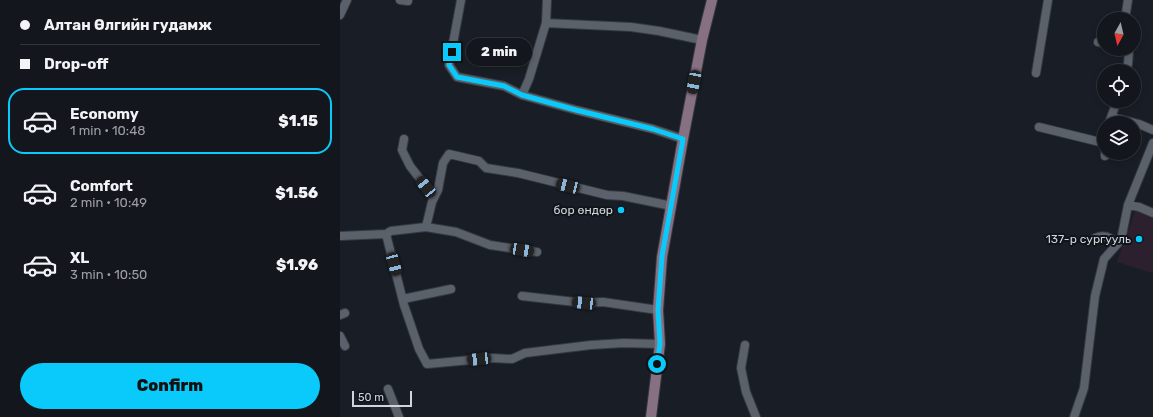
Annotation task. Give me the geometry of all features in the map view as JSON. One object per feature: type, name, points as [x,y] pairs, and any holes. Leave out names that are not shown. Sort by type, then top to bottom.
[{"type":"main road","points":[[650,417],[660,344],[658,310],[662,256],[702,40],[712,0]]},
{"type":"street","points":[[340,15],[347,0]]},
{"type":"street","points":[[461,0],[449,65],[457,77],[504,86],[522,95],[569,109],[653,129],[683,139]]},
{"type":"street","points":[[522,95],[529,79],[546,23],[547,0]]},
{"type":"street","points":[[1036,73],[1048,0]]},
{"type":"street","points":[[1126,12],[1128,0]]},
{"type":"street","points":[[546,23],[631,27],[702,40]]},
{"type":"street","points":[[1141,125],[1153,130]]},
{"type":"street","points":[[1039,127],[1097,141]]},
{"type":"street","points":[[404,138],[402,150],[410,166],[434,197]]},
{"type":"street","points":[[1074,417],[1084,388],[1095,296],[1104,259],[1121,240],[1128,205],[1153,143]]},
{"type":"street","points":[[426,227],[434,197],[438,190],[443,163],[449,154],[479,160],[486,168],[518,173],[607,195],[623,196],[672,206]]},
{"type":"street","points":[[1128,205],[1139,207],[1153,213]]},
{"type":"street","points":[[340,236],[386,234],[391,230],[420,226],[456,232],[490,245],[537,252]]},
{"type":"street","points":[[386,234],[403,299],[419,349],[427,364],[492,358],[512,359],[525,353],[591,344],[660,344]]},
{"type":"street","points":[[1095,238],[1100,236],[1111,238],[1117,244]]},
{"type":"street","points":[[403,299],[451,289]]},
{"type":"street","points":[[522,296],[584,303],[602,302],[658,310]]},
{"type":"street","points":[[340,336],[345,346]]},
{"type":"street","points":[[745,345],[741,368],[746,392],[756,417]]},
{"type":"street","points":[[388,389],[399,417]]},
{"type":"shaded area","name":"137-р сургууль","points":[[1139,211],[1153,215],[1153,273],[1117,262],[1135,212]]},
{"type":"place","name":"бор өндөр","points":[[621,210]]},
{"type":"place","name":"137-р сургууль","points":[[1139,239]]},
{"type":"route","points":[[452,52],[449,65],[457,77],[504,86],[522,95],[653,129],[683,139],[662,256],[658,310],[660,344],[657,364]]}]
